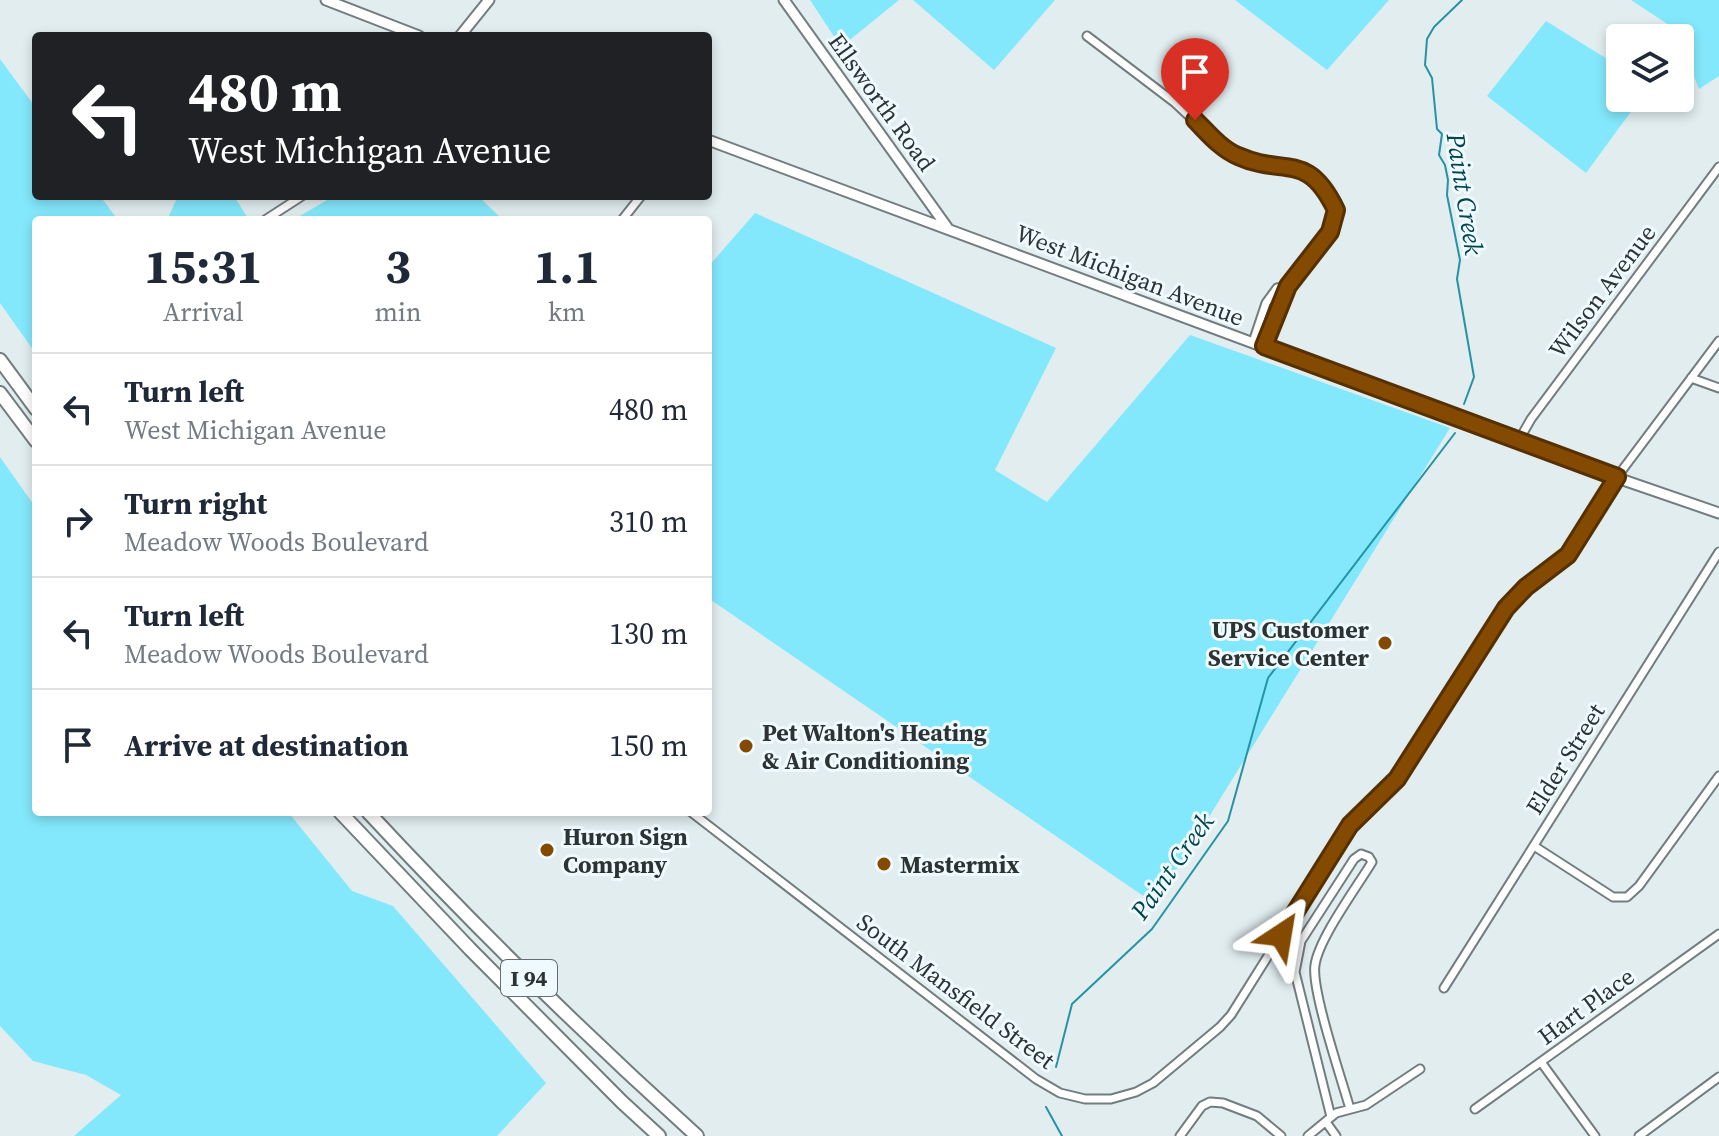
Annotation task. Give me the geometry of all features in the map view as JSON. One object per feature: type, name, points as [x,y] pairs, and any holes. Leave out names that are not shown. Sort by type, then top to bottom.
[{"type":"highway","points":[[1,361],[32,404]]},
{"type":"highway","points":[[0,393],[32,436]]},
{"type":"highway","name":"I 94","points":[[344,816],[470,949],[659,1136]]},
{"type":"highway","name":"I 94","points":[[372,816],[427,876],[606,1054],[697,1136]]},
{"type":"main road","points":[[326,0],[409,32]]},
{"type":"main road","points":[[463,32],[489,0]]},
{"type":"main road","name":"Ellsworth Road","points":[[784,0],[947,227]]},
{"type":"main road","name":"West Michigan Avenue","points":[[712,141],[1719,513]]},
{"type":"street","points":[[1087,36],[1174,102],[1239,157],[1294,167],[1311,175],[1326,189],[1336,210],[1330,232],[1288,286],[1264,346]]},
{"type":"street","name":"Wilson Avenue","points":[[1519,440],[1531,419],[1719,167]]},
{"type":"street","points":[[271,216],[296,200]]},
{"type":"street","points":[[625,216],[638,200]]},
{"type":"street","points":[[1253,342],[1266,303],[1277,288],[1288,286]]},
{"type":"street","name":"South Mansfield Street","points":[[696,816],[1036,1079],[1060,1093],[1085,1099],[1111,1099],[1136,1092],[1153,1083],[1231,1015],[1350,825],[1397,779],[1506,608],[1526,587],[1568,555],[1617,477],[1719,341]]},
{"type":"street","points":[[1691,378],[1719,388]]},
{"type":"street","name":"Elder Street","points":[[1444,988],[1719,552]]},
{"type":"street","points":[[1534,846],[1613,897],[1621,899],[1633,893],[1719,776]]},
{"type":"street","points":[[1336,1136],[1329,1120],[1295,972],[1301,941],[1354,859],[1361,854],[1372,862],[1321,946],[1314,967],[1350,1109]]},
{"type":"street","name":"Hart Place","points":[[1475,1109],[1719,934]]},
{"type":"street","points":[[1541,1062],[1595,1136]]},
{"type":"street","points":[[1308,1136],[1329,1120],[1366,1105],[1420,1069]]},
{"type":"street","points":[[1639,1136],[1719,1077]]},
{"type":"street","points":[[1180,1136],[1202,1106],[1210,1102],[1223,1103],[1257,1116],[1281,1136]]},
{"type":"shaded area","points":[[810,0],[899,0],[841,47]]},
{"type":"shaded area","points":[[913,0],[1055,0],[994,70]]},
{"type":"shaded area","points":[[1235,0],[1389,0],[1327,70]]},
{"type":"shaded area","points":[[1631,0],[1719,0],[1719,76],[1699,89],[1694,76],[1694,24],[1667,24]]},
{"type":"shaded area","points":[[1546,21],[1606,58],[1606,112],[1631,112],[1586,173],[1487,96]]},
{"type":"shaded area","points":[[0,59],[32,103],[32,200],[103,200],[115,216],[32,216],[32,348],[0,303]]},
{"type":"shaded area","points":[[176,200],[236,200],[246,216],[169,216]]},
{"type":"shaded area","points":[[327,200],[482,200],[499,216],[300,216]]},
{"type":"shaded area","points":[[755,213],[1056,348],[995,470],[1047,502],[1190,335],[1450,428],[1155,904],[712,601],[712,262]]},
{"type":"shaded area","points":[[0,457],[32,502],[32,816],[291,816],[352,891],[393,906],[546,1083],[497,1136],[74,1136],[121,1095],[86,1075],[33,1061],[0,1026]]},
{"type":"waterway","name":"Paint Creek","points":[[1462,0],[1434,27],[1427,39],[1425,65],[1432,78],[1437,129],[1442,134],[1439,155],[1448,180],[1447,195],[1460,260],[1457,279],[1474,377],[1464,404]]},
{"type":"waterway","name":"Paint Creek","points":[[1056,1067],[1072,1004],[1152,929],[1228,821],[1268,678],[1455,433]]},
{"type":"waterway","name":"Paint Creek","points":[[1046,1107],[1062,1136]]},
{"type":"place","name":"UPS Customer Service Center","points":[[1385,643]]},
{"type":"place","name":"Pet Walton's Heating & Air Conditioning","points":[[746,746]]},
{"type":"place","name":"Huron Sign Company","points":[[547,850]]},
{"type":"place","name":"Mastermix","points":[[884,864]]},
{"type":"route","points":[[1195,120],[1219,144],[1239,157],[1294,167],[1311,175],[1326,189],[1336,210],[1330,232],[1288,286],[1264,346],[1617,477],[1568,555],[1526,587],[1506,608],[1397,779],[1350,825],[1281,935]]}]
